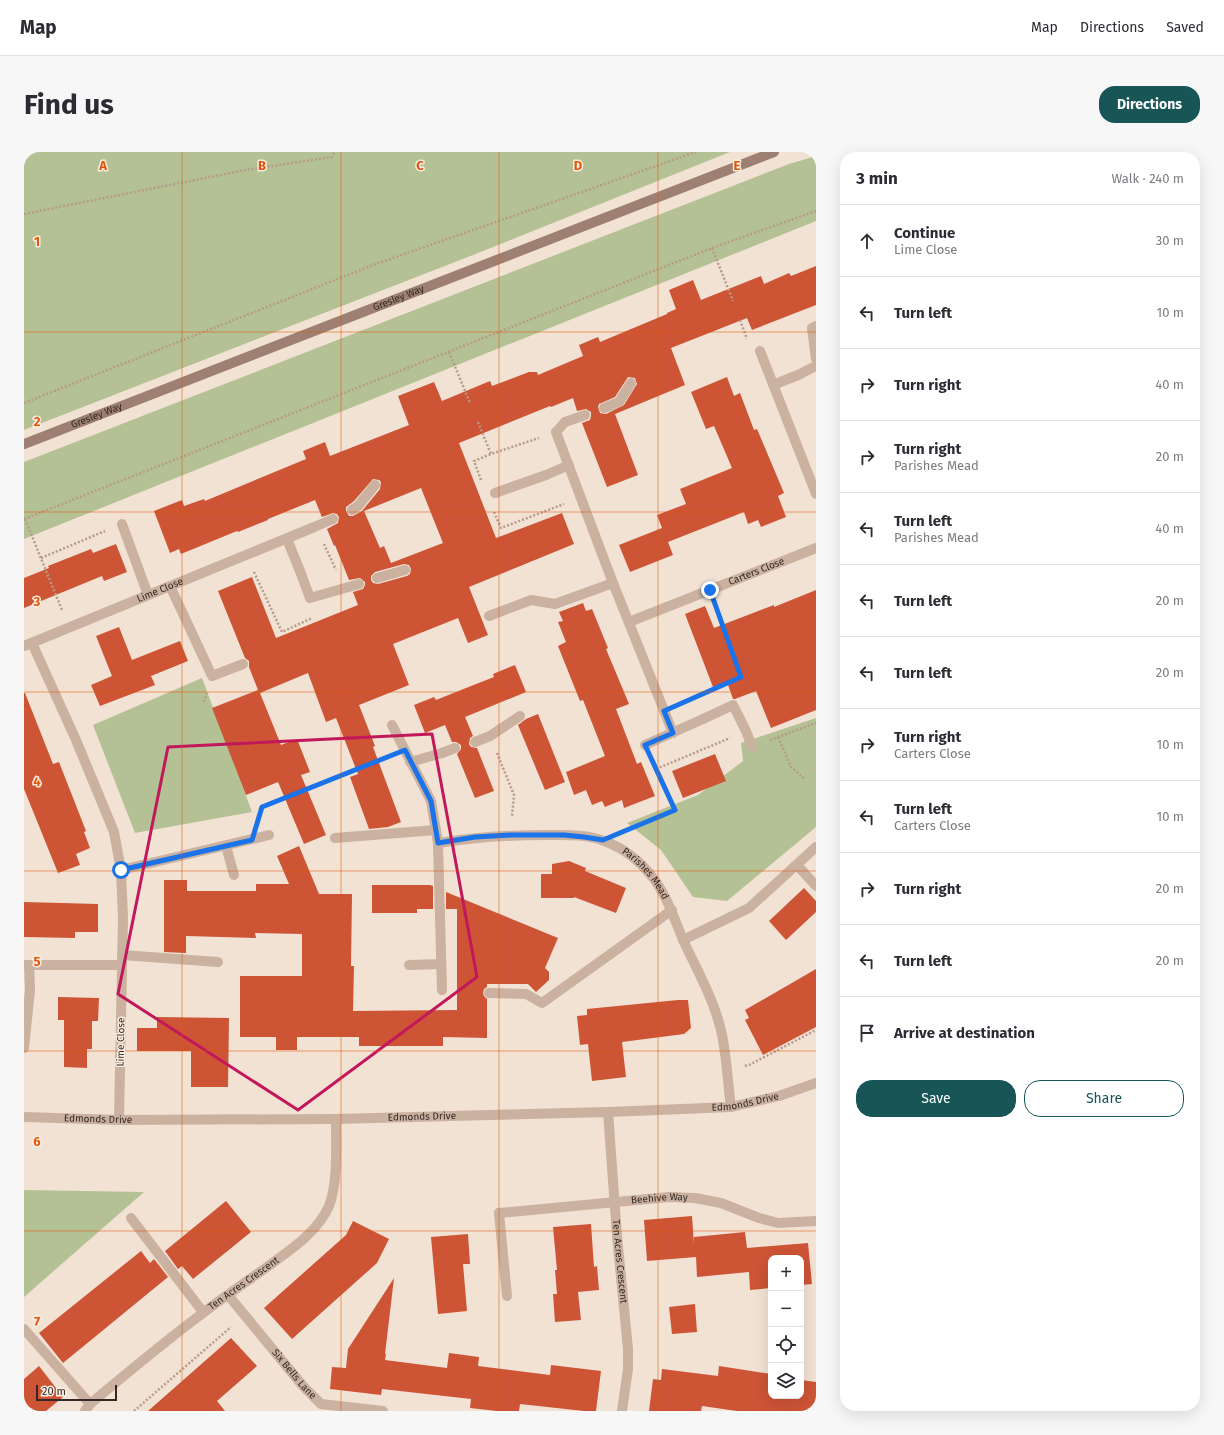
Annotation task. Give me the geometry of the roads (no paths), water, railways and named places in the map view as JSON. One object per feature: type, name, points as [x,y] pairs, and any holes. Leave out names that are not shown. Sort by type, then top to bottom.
[{"type":"street","name":"Gresley Way","points":[[24,444],[774,152]]},
{"type":"street","points":[[816,326],[812,328],[816,359]]},
{"type":"street","points":[[760,351],[816,494]]},
{"type":"street","points":[[773,385],[816,366]]},
{"type":"street","points":[[604,408],[619,402],[631,383]]},
{"type":"street","points":[[585,415],[565,422],[556,432],[613,583],[673,733]]},
{"type":"street","points":[[495,493],[569,465]]},
{"type":"street","points":[[352,510],[358,506],[375,485]]},
{"type":"street","name":"Lime Close","points":[[119,1120],[122,1042],[123,918],[121,870],[114,832],[76,740],[28,644],[333,519]]},
{"type":"street","points":[[122,524],[148,595]]},
{"type":"street","points":[[287,539],[310,598],[359,584]]},
{"type":"street","name":"Carters Close","points":[[629,622],[816,548]]},
{"type":"street","points":[[377,578],[405,570]]},
{"type":"street","points":[[489,616],[531,600],[555,604],[613,583]]},
{"type":"street","points":[[170,586],[212,676],[243,664]]},
{"type":"street","points":[[645,745],[733,705],[752,747]]},
{"type":"street","points":[[474,742],[490,736],[520,716]]},
{"type":"street","points":[[392,725],[431,801],[438,843],[442,990]]},
{"type":"street","points":[[410,762],[455,748]]},
{"type":"street","points":[[335,838],[436,830]]},
{"type":"street","name":"Parishes Mead","points":[[438,843],[475,837],[511,835],[564,835],[584,837],[603,840],[622,849],[643,867],[655,880],[672,910],[713,1004],[723,1040],[731,1107]]},
{"type":"street","points":[[121,870],[269,836]]},
{"type":"street","points":[[226,846],[234,875]]},
{"type":"street","points":[[684,940],[749,908],[816,847]]},
{"type":"street","points":[[797,865],[816,886]]},
{"type":"street","points":[[489,993],[526,994],[542,1004],[672,910]]},
{"type":"street","points":[[122,955],[218,962]]},
{"type":"street","points":[[409,965],[441,964]]},
{"type":"street","points":[[24,1048],[30,990],[27,965],[122,965]]},
{"type":"street","name":"Edmonds Drive","points":[[24,1117],[119,1120],[336,1119],[608,1112],[731,1107],[779,1096],[816,1083]]},
{"type":"street","name":"Ten Acres Crescent","points":[[608,1112],[614,1202],[628,1349],[628,1369],[622,1411]]},
{"type":"street","name":"Ten Acres Crescent","points":[[87,1408],[135,1366],[203,1312],[306,1238],[321,1221],[329,1205],[334,1186],[336,1119]]},
{"type":"street","name":"Beehive Way","points":[[507,1296],[499,1213],[669,1197],[695,1198],[721,1203],[752,1216],[778,1223],[816,1221]]},
{"type":"street","points":[[131,1218],[203,1312]]},
{"type":"street","name":"Six Bells Lane","points":[[228,1295],[304,1386],[318,1408],[383,1411]]},
{"type":"street","points":[[24,1329],[87,1408]]}]
